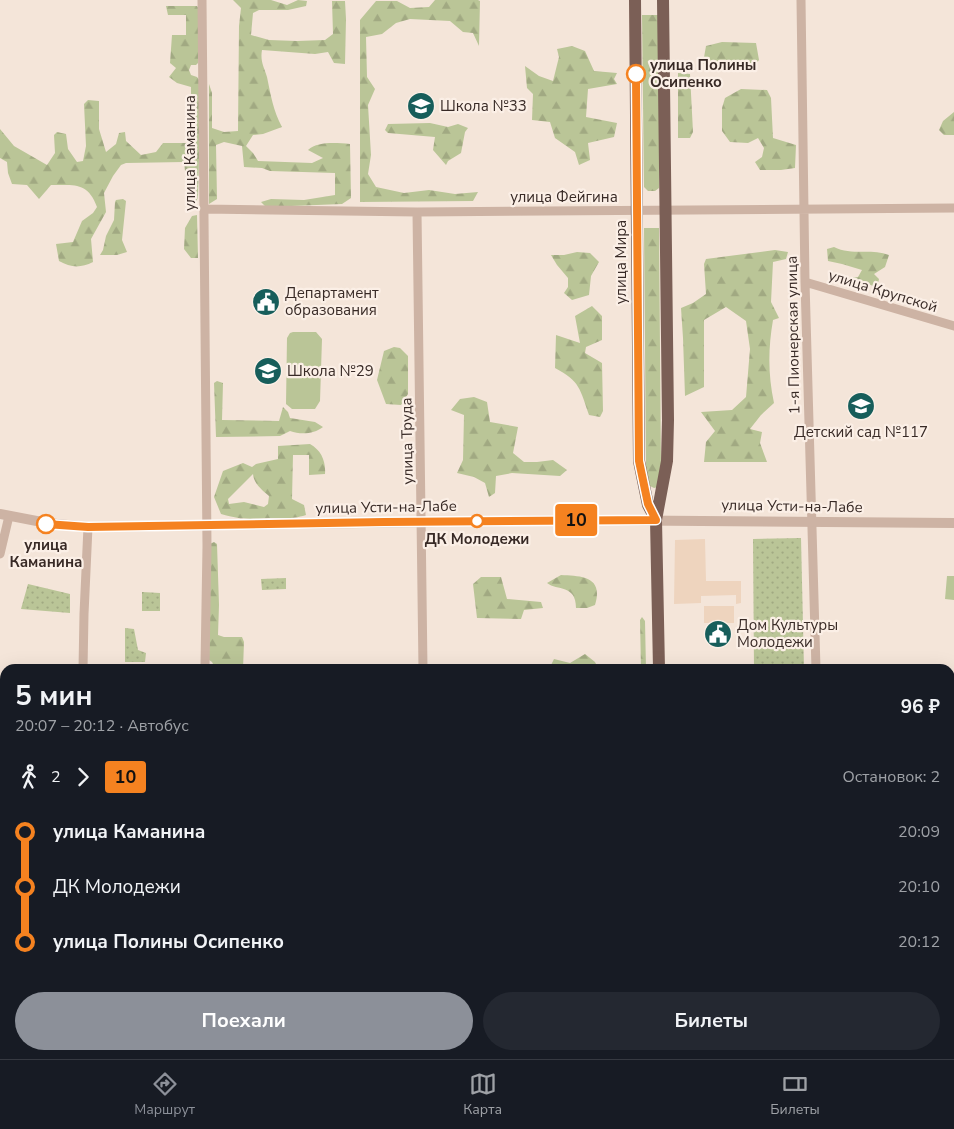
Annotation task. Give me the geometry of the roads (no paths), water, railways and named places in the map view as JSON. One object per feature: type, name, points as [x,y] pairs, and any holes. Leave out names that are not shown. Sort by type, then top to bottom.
[{"type":"main road","name":"улица Мира","points":[[635,0],[639,461],[648,504],[656,520]]},
{"type":"main road","name":"улица Мира","points":[[659,664],[656,520],[667,461],[663,0]]},
{"type":"street","name":"улица Каманина","points":[[202,0],[206,524],[205,664]]},
{"type":"street","name":"1-я Пионерская улица","points":[[801,0],[805,282],[816,664]]},
{"type":"street","name":"улица Фейгина","points":[[204,210],[417,212],[954,208]]},
{"type":"street","name":"улица Труда","points":[[417,212],[423,664]]},
{"type":"street","name":"улица Крупской","points":[[805,282],[954,326]]},
{"type":"street","name":"улица Усти-на-Лабе","points":[[4,515],[46,524],[88,527],[422,521],[656,520],[954,523]]},
{"type":"street","points":[[0,554],[4,515]]},
{"type":"street","points":[[83,664],[88,527]]},
{"type":"place","name":"улица Полины Осипенко","points":[[636,74]]},
{"type":"place","name":"Школа №33","points":[[421,106]]},
{"type":"place","name":"Департамент образования","points":[[266,302]]},
{"type":"place","name":"Школа №29","points":[[268,371]]},
{"type":"place","name":"Детский сад №117","points":[[861,406]]},
{"type":"place","name":"ДК Молодежи","points":[[477,521]]},
{"type":"place","name":"улица Каманина","points":[[46,524]]},
{"type":"place","name":"Дом Культуры Молодежи","points":[[718,634]]}]
